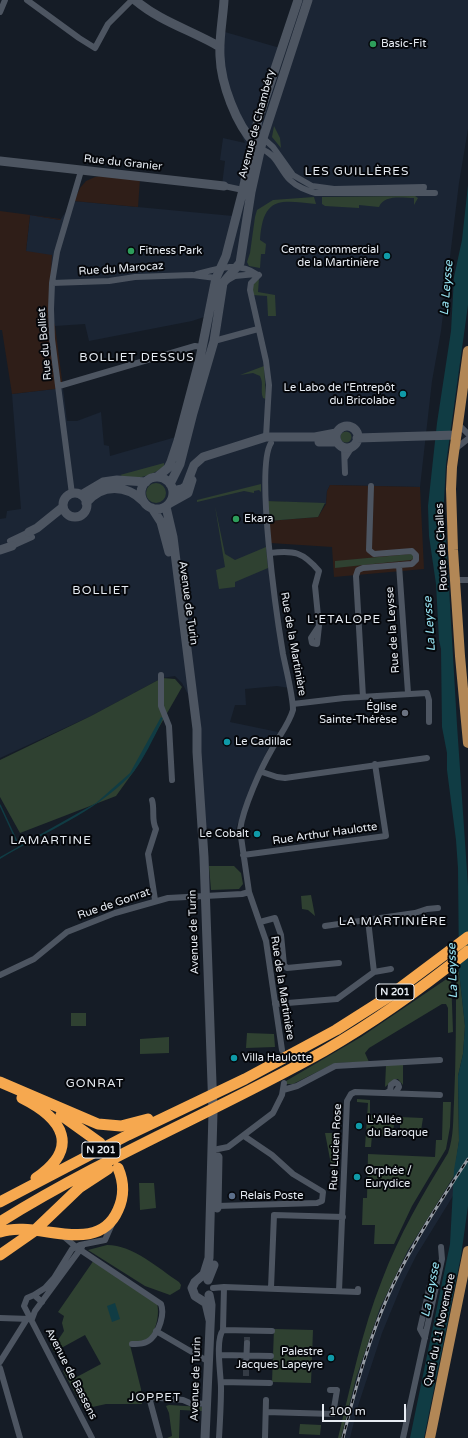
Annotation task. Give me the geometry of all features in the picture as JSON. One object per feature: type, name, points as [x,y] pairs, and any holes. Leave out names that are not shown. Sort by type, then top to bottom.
[{"type":"highway","points":[[451,950],[468,932]]},
{"type":"highway","name":"N 201","points":[[0,1202],[128,1135],[204,1100],[245,1079],[282,1057],[359,1016],[451,950],[468,936]]},
{"type":"highway","name":"N 201","points":[[0,1222],[80,1176],[209,1112],[222,1104],[283,1080],[324,1050],[389,1010],[468,951]]},
{"type":"highway","points":[[0,1082],[92,1121],[115,1127],[131,1125],[204,1100]]},
{"type":"highway","points":[[0,1088],[28,1101],[44,1112],[57,1126],[63,1141],[60,1156],[53,1165],[0,1202]]},
{"type":"highway","points":[[34,1097],[73,1122],[100,1143]]},
{"type":"highway","points":[[0,1255],[24,1240],[87,1182],[187,1122]]},
{"type":"highway","points":[[0,1232],[22,1228],[77,1236],[93,1233],[103,1228],[118,1213],[123,1191],[118,1168]]},
{"type":"main road","points":[[133,0],[157,17],[204,37],[220,47]]},
{"type":"main road","points":[[224,0],[220,47],[221,66],[240,124],[257,145]]},
{"type":"main road","name":"Avenue de Chambéry","points":[[260,135],[262,106],[298,0]]},
{"type":"main road","name":"Avenue de Chambéry","points":[[212,322],[227,273],[243,190],[260,135],[308,0]]},
{"type":"main road","points":[[233,106],[245,123],[260,135]]},
{"type":"main road","name":"Avenue de Chambéry","points":[[227,273],[241,259],[257,145]]},
{"type":"main road","name":"Rue du Granier","points":[[0,161],[224,186]]},
{"type":"main road","points":[[168,505],[214,341],[212,322]]},
{"type":"main road","points":[[68,515],[63,507],[64,500],[76,494],[103,482],[117,480],[146,482],[157,477],[168,468],[171,462],[202,347],[212,322]]},
{"type":"main road","name":"Route de Challes","points":[[468,351],[455,432],[451,489],[460,656],[467,704],[468,743]]},
{"type":"main road","points":[[193,413],[194,418],[189,448],[192,454],[203,457]]},
{"type":"main road","points":[[342,443],[341,428],[348,426],[354,429],[358,438]]},
{"type":"main road","points":[[358,438],[425,437],[455,432]]},
{"type":"main road","points":[[157,477],[163,478],[172,487],[182,489],[186,486],[195,462],[203,457],[251,442],[271,439],[315,437],[342,443],[356,443],[358,438]]},
{"type":"main road","points":[[86,503],[97,494],[110,488],[130,491],[152,508],[161,509],[188,493],[192,484],[192,471]]},
{"type":"main road","points":[[143,501],[141,491],[146,482]]},
{"type":"main road","points":[[30,535],[62,517],[68,515],[77,517],[82,514],[86,509],[86,503],[76,494]]},
{"type":"main road","name":"Avenue de Turin","points":[[168,505],[198,729],[197,752]]},
{"type":"main road","points":[[30,535],[63,507]]},
{"type":"main road","name":"Avenue de Turin","points":[[152,508],[161,522],[167,541],[197,752],[205,896],[209,1112],[219,1178],[214,1266],[206,1288]]},
{"type":"main road","points":[[0,545],[11,544]]},
{"type":"main road","points":[[0,550],[11,544]]},
{"type":"main road","points":[[184,662],[191,679]]},
{"type":"main road","name":"Avenue de Turin","points":[[206,1438],[211,1305],[206,1288],[205,1271],[209,1258],[215,1149]]},
{"type":"main road","name":"Quai du 11 Novembre","points":[[430,1438],[468,1251]]},
{"type":"street","points":[[0,12],[5,0]]},
{"type":"street","points":[[27,0],[95,48],[108,24],[133,0]]},
{"type":"street","points":[[260,135],[273,147],[289,170],[301,181],[318,188],[424,187],[423,192]]},
{"type":"street","points":[[257,145],[274,157],[290,180],[298,186],[319,193],[435,192]]},
{"type":"street","name":"Rue du Bolliet","points":[[76,494],[51,323],[52,283],[57,252],[81,171]]},
{"type":"street","name":"Rue du Granier","points":[[224,186],[243,190]]},
{"type":"street","points":[[319,193],[334,189]]},
{"type":"street","name":"Rue du Marocaz","points":[[192,275],[227,273]]},
{"type":"street","name":"Rue du Marocaz","points":[[52,283],[109,281],[135,277],[227,273]]},
{"type":"street","name":"Rue de la Martinière","points":[[259,275],[251,283],[250,290],[266,361],[269,385],[271,439],[267,453],[266,484],[270,553],[276,610],[293,704],[291,717],[272,749],[241,822],[243,855],[248,892],[266,941],[282,1057]]},
{"type":"street","points":[[214,341],[258,329]]},
{"type":"street","points":[[59,386],[195,346],[202,347]]},
{"type":"street","points":[[455,432],[468,434]]},
{"type":"street","points":[[454,449],[468,439]]},
{"type":"street","points":[[342,443],[345,458],[345,473]]},
{"type":"street","points":[[363,697],[356,576],[358,570],[363,568],[412,564],[416,560],[416,555],[412,551],[374,554],[369,550],[371,486]]},
{"type":"street","points":[[11,544],[30,535]]},
{"type":"street","points":[[270,553],[287,551],[299,553],[311,562],[319,571],[315,586],[319,626]]},
{"type":"street","name":"Rue de la Leysse","points":[[399,565],[408,693]]},
{"type":"street","points":[[455,580],[468,580]]},
{"type":"street","points":[[162,675],[162,706],[168,726],[172,780]]},
{"type":"street","points":[[293,704],[408,693],[427,693],[433,700],[429,722]]},
{"type":"street","points":[[262,772],[280,778],[427,758]]},
{"type":"street","name":"Rue Arthur Haulotte","points":[[243,855],[386,836],[375,764]]},
{"type":"street","points":[[152,800],[152,823],[156,829],[148,854],[155,900]]},
{"type":"street","name":"Rue de Gonrat","points":[[0,975],[34,959],[70,931],[115,913],[155,900],[242,894],[248,892]]},
{"type":"street","points":[[325,926],[438,908]]},
{"type":"street","points":[[260,922],[274,918],[278,925],[284,965],[287,968],[339,963]]},
{"type":"street","points":[[368,920],[374,972]]},
{"type":"street","points":[[275,1004],[337,999],[374,972],[391,969]]},
{"type":"street","points":[[215,1149],[228,1147],[273,1113],[280,1101],[283,1080],[297,1086],[335,1066],[440,1060]]},
{"type":"street","points":[[386,1093],[390,1091],[391,1085],[395,1082],[399,1087],[395,1093]]},
{"type":"street","name":"Rue Lucien Rose","points":[[339,1291],[347,1101],[351,1094],[355,1092],[440,1095]]},
{"type":"street","points":[[217,1206],[318,1203],[322,1201],[323,1192],[293,1174],[272,1155],[244,1136]]},
{"type":"street","points":[[42,1302],[34,1295],[45,1288],[54,1278],[72,1249],[105,1240],[118,1213]]},
{"type":"street","points":[[271,1288],[274,1215],[343,1217]]},
{"type":"street","points":[[61,1234],[161,1304],[164,1311],[156,1331],[150,1340],[141,1344],[132,1344]]},
{"type":"street","points":[[0,1362],[80,1247]]},
{"type":"street","points":[[403,1438],[442,1259],[441,1247]]},
{"type":"street","points":[[219,1438],[221,1382],[220,1355],[221,1333],[223,1330],[224,1286]]},
{"type":"street","points":[[206,1288],[224,1286],[358,1292],[358,1289]]},
{"type":"street","name":"Avenue de Bassens","points":[[34,1295],[27,1298],[24,1306],[29,1319],[92,1438]]},
{"type":"street","points":[[0,1318],[29,1319]]},
{"type":"street","points":[[223,1330],[247,1333],[272,1331]]},
{"type":"street","points":[[156,1331],[209,1362]]},
{"type":"street","points":[[246,1367],[247,1343]]},
{"type":"street","points":[[220,1355],[271,1356]]},
{"type":"street","points":[[0,1368],[20,1438]]},
{"type":"street","points":[[221,1382],[245,1379],[270,1383]]},
{"type":"street","points":[[266,1412],[333,1414],[337,1390],[330,1390]]},
{"type":"street","points":[[160,1438],[150,1397],[207,1404]]},
{"type":"street","points":[[265,1438],[266,1400]]},
{"type":"shaded area","points":[[296,0],[468,0],[468,129],[459,183],[441,331],[432,381],[420,487],[330,485],[327,491],[326,504],[267,501],[272,579],[289,688],[277,686],[245,689],[246,705],[235,705],[230,722],[278,732],[269,747],[253,782],[236,828],[236,836],[202,826],[191,700],[182,683],[175,676],[162,678],[91,716],[0,758],[0,519],[6,518],[7,511],[21,509],[12,394],[63,388],[67,421],[77,421],[101,412],[104,445],[109,446],[110,456],[176,437],[207,316],[192,321],[89,341],[85,324],[55,326],[26,251],[30,215],[60,220],[74,201],[233,216],[240,188],[222,185],[225,161],[220,160],[223,138],[245,143],[235,119],[223,63],[225,32],[280,48]]},
{"type":"shaded area","points":[[106,175],[140,179],[138,207],[74,201],[80,188],[86,181],[95,177]]},
{"type":"shaded area","points":[[468,185],[468,305],[446,464],[444,501],[468,886],[468,1206],[461,1256],[424,1438],[410,1438],[450,1244],[454,1170],[459,1141],[458,1076],[463,1054],[465,1026],[459,971],[458,868],[447,770],[447,753],[442,727],[441,649],[439,640],[436,584],[429,536],[428,506],[437,423],[451,331],[454,277],[462,240]]},
{"type":"shaded area","points":[[0,211],[61,219],[30,215],[26,251],[52,255],[49,309],[55,326],[63,388],[12,394],[2,330],[0,330]]},
{"type":"shaded area","points":[[330,485],[420,487],[424,569],[334,577],[332,547],[270,543],[268,521],[318,517],[326,504],[327,491]]},
{"type":"shaded area","points":[[161,717],[163,718],[139,764],[130,776],[116,789],[85,811],[0,859],[0,857],[96,803],[130,773]]},
{"type":"shaded area","points":[[457,1172],[456,1191],[416,1256],[403,1282],[382,1333],[358,1406],[350,1438],[341,1438],[356,1378],[380,1308],[408,1250]]},
{"type":"shaded area","points":[[115,1303],[120,1319],[112,1322],[107,1306]]},
{"type":"green space","points":[[274,126],[280,138],[281,148],[272,137]]},
{"type":"green space","points":[[415,196],[418,198],[414,205],[414,198],[399,197],[385,200],[379,207],[359,205],[359,208],[325,206],[322,204],[322,197]]},
{"type":"green space","points":[[314,197],[316,204],[283,202],[270,208],[265,215],[262,226],[260,240],[266,244],[265,254],[261,254],[260,268],[249,266],[247,262],[250,253],[257,210],[273,200]]},
{"type":"green space","points":[[259,278],[258,292],[275,295],[276,316],[268,316],[267,296],[253,295],[253,284]]},
{"type":"green space","points":[[264,366],[266,399],[263,398],[262,395],[262,382],[260,376],[253,373],[240,375]]},
{"type":"green space","points":[[344,432],[348,432],[350,433],[350,441],[344,442],[341,439],[341,435]]},
{"type":"green space","points":[[164,463],[164,466],[150,475],[131,478],[120,475]]},
{"type":"green space","points":[[156,483],[163,486],[166,493],[163,500],[156,503],[149,500],[146,493],[149,486]]},
{"type":"green space","points":[[261,484],[261,492],[259,490],[254,491],[254,493],[244,491],[197,502],[197,500]]},
{"type":"green space","points":[[267,501],[325,503],[318,517],[268,521]]},
{"type":"green space","points":[[215,506],[225,554],[235,560],[266,547],[268,568],[235,582],[235,587],[219,589],[216,570],[225,567]]},
{"type":"green space","points":[[411,554],[414,555],[414,558],[411,560],[335,568],[335,561]]},
{"type":"green space","points":[[162,678],[175,679],[182,687],[134,771],[116,796],[20,833],[0,797],[0,760],[91,716]]},
{"type":"green space","points":[[209,866],[234,866],[241,873],[243,884],[239,889],[211,890]]},
{"type":"green space","points":[[311,895],[315,916],[308,910],[302,909],[301,896]]},
{"type":"green space","points":[[459,971],[465,1026],[463,1054],[458,1076],[459,1141],[454,1176],[408,1250],[380,1308],[356,1378],[341,1438],[338,1438],[363,1338],[382,1280],[404,1231],[450,1147],[453,1128],[455,1086],[456,974]]},
{"type":"green space","points":[[451,976],[453,1032],[448,1033],[448,1008],[446,1004],[442,1004],[369,1048],[365,1053],[369,1062],[335,1063],[293,1084],[286,1084],[286,1081],[361,1037]]},
{"type":"green space","points":[[71,1013],[86,1013],[86,1026],[71,1026]]},
{"type":"green space","points":[[247,1033],[274,1034],[275,1047],[246,1048]]},
{"type":"green space","points":[[169,1037],[169,1053],[140,1054],[140,1039]]},
{"type":"green space","points":[[386,1065],[403,1065],[403,1085],[398,1079],[395,1079],[385,1087]]},
{"type":"green space","points":[[357,1099],[370,1100],[370,1115],[395,1116],[393,1133],[387,1136],[372,1135],[371,1147],[365,1147],[368,1103],[357,1102]]},
{"type":"green space","points":[[443,1102],[451,1102],[450,1127],[446,1149],[412,1206],[394,1244],[374,1244],[375,1225],[362,1225],[363,1198],[367,1198],[368,1154],[435,1157],[436,1140],[442,1140]]},
{"type":"green space","points":[[400,1117],[423,1118],[420,1137],[403,1135],[400,1132]]},
{"type":"green space","points":[[325,1133],[337,1133],[335,1180],[334,1180]]},
{"type":"green space","points":[[139,1183],[154,1183],[156,1208],[140,1210]]},
{"type":"green space","points":[[107,1245],[126,1249],[145,1258],[179,1282],[181,1285],[180,1289],[170,1295],[145,1286],[88,1250]]},
{"type":"green space","points":[[94,1260],[157,1304],[157,1322],[154,1331],[149,1338],[130,1345],[141,1389],[142,1404],[106,1404],[88,1408],[82,1406],[63,1371],[68,1368],[73,1379],[101,1364],[85,1335],[54,1352],[50,1344],[58,1340],[64,1331],[62,1323],[64,1316],[58,1312]]},
{"type":"green space","points":[[274,1329],[313,1330],[311,1383],[272,1382]]},
{"type":"green space","points":[[166,1406],[202,1407],[202,1411],[180,1410],[179,1438],[167,1438],[172,1436],[169,1413]]},
{"type":"green space","points":[[300,1424],[321,1425],[320,1435],[299,1434]]},
{"type":"waterway","points":[[0,805],[19,846]]},
{"type":"tunnel","points":[[247,1335],[247,1343]]},
{"type":"tunnel","points":[[246,1367],[246,1376]]},
{"type":"railway","points":[[343,1438],[370,1341],[393,1285],[438,1205],[468,1159]]},
{"type":"place","name":"Basic-Fit","points":[[373,44]]},
{"type":"place","name":"Fitness Park","points":[[131,251]]},
{"type":"place","name":"Centre commercial de la Martinière","points":[[387,256]]},
{"type":"place","name":"Le Labo de l'Entrepôt du Bricolabe","points":[[403,394]]},
{"type":"place","name":"Ekara","points":[[236,519]]},
{"type":"place","name":"Église Sainte-Thérèse","points":[[405,713]]},
{"type":"place","name":"Le Cadillac","points":[[227,742]]},
{"type":"place","name":"Le Cobalt","points":[[257,834]]},
{"type":"place","name":"Villa Haulotte","points":[[234,1058]]},
{"type":"place","name":"L'Allée du Baroque","points":[[359,1126]]},
{"type":"place","name":"Orphée / Eurydice","points":[[357,1177]]},
{"type":"place","name":"Relais Poste","points":[[232,1196]]},
{"type":"place","name":"Palestre Jacques Lapeyre","points":[[331,1358]]},
{"type":"district","name":"LES GUILLÈRES","points":[[357,172]]},
{"type":"district","name":"BOLLIET DESSUS","points":[[137,358]]},
{"type":"district","name":"BOLLIET","points":[[101,591]]},
{"type":"district","name":"L'ETALOPE","points":[[344,620]]},
{"type":"district","name":"LAMARTINE","points":[[51,841]]},
{"type":"district","name":"LA MARTINIÈRE","points":[[393,922]]},
{"type":"district","name":"GONRAT","points":[[95,1084]]},
{"type":"district","name":"JOPPET","points":[[155,1398]]},
{"type":"water label","name":"La Leysse","points":[[447,288]]},
{"type":"water label","name":"La Leysse","points":[[430,624]]},
{"type":"water label","name":"La Leysse","points":[[453,971]]},
{"type":"water label","name":"La Leysse","points":[[431,1290]]}]
